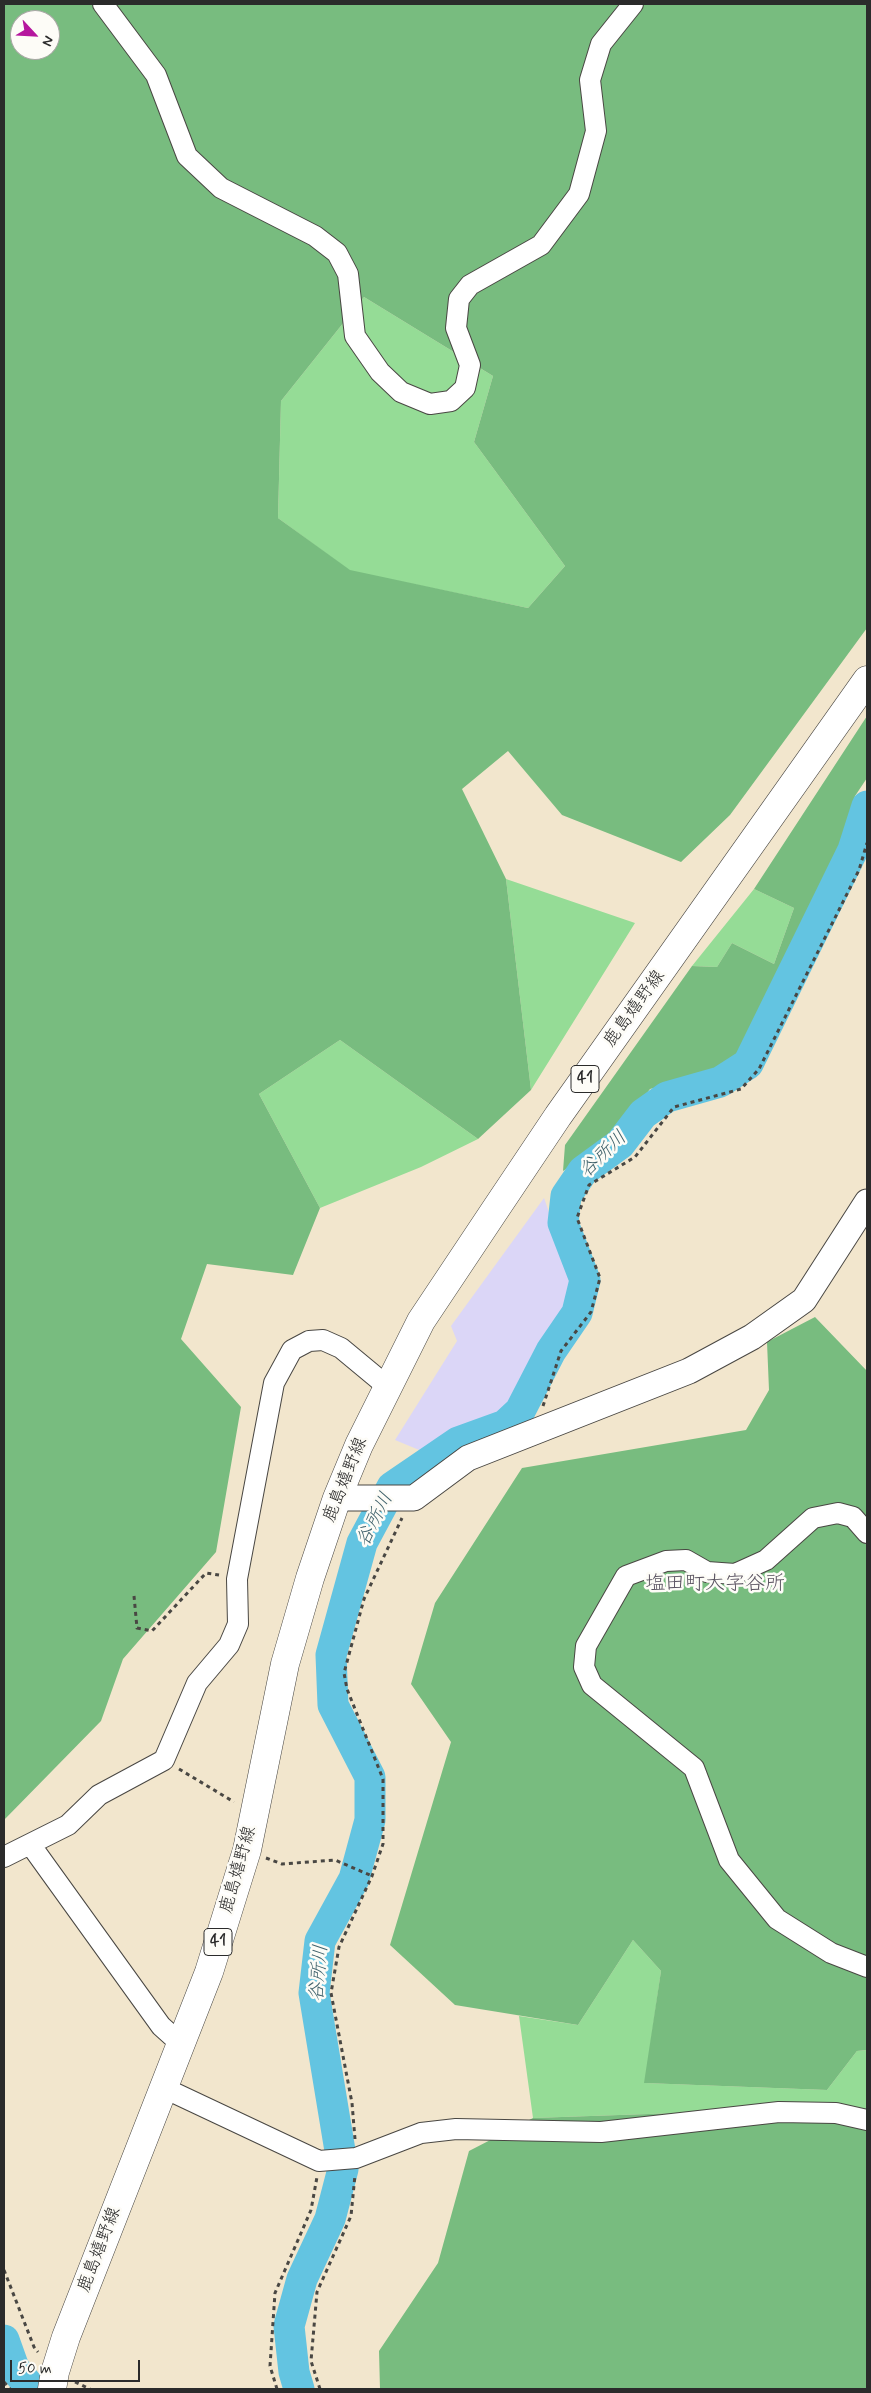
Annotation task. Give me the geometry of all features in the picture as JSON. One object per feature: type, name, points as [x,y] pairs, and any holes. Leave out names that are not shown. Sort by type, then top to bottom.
[{"type":"main road","name":"鹿島嬉野線","points":[[54,2380],[66,2337],[209,1972],[246,1850],[285,1664],[310,1578],[337,1498],[388,1387],[421,1321],[536,1148],[867,680]]},
{"type":"street","points":[[103,4],[156,75],[187,156],[222,188],[315,236],[336,253],[348,274],[355,336],[380,372],[401,392],[430,404],[450,401],[465,388],[470,365],[456,328],[460,299],[470,285],[541,245],[579,194],[596,131],[590,80],[601,44],[633,4]]},
{"type":"street","points":[[337,1498],[414,1498],[468,1458],[689,1371],[752,1337],[804,1300],[867,1202]]},
{"type":"street","points":[[4,1856],[68,1825],[98,1796],[164,1760],[197,1683],[229,1645],[238,1624],[237,1579],[274,1383],[292,1350],[309,1341],[323,1340],[341,1348],[388,1387]]},
{"type":"street","points":[[867,1533],[853,1517],[838,1513],[813,1518],[766,1560],[735,1574],[707,1572],[686,1560],[666,1560],[626,1576],[586,1646],[584,1667],[592,1685],[694,1768],[729,1860],[777,1919],[831,1953],[867,1967]]},
{"type":"street","points":[[30,1844],[161,2026],[181,2044]]},
{"type":"street","points":[[164,2088],[319,2161],[356,2158],[421,2133],[456,2129],[601,2132],[779,2112],[836,2114],[867,2120]]},
{"type":"path","points":[[533,1432],[561,1351],[591,1312],[600,1278],[577,1218],[589,1185],[635,1157],[674,1107],[741,1089],[759,1069],[859,870],[867,844]]},
{"type":"path","points":[[320,2389],[311,2361],[317,2292],[351,2216],[356,2158],[352,2103],[332,1993],[339,1947],[372,1876],[383,1844],[383,1780],[346,1689],[344,1673],[364,1599],[390,1541],[414,1498]]},
{"type":"path","points":[[134,1596],[137,1628],[152,1631],[206,1573],[237,1579]]},
{"type":"path","points":[[164,1760],[255,1814]]},
{"type":"path","points":[[246,1850],[282,1864],[335,1860],[372,1876]]},
{"type":"path","points":[[277,2389],[270,2366],[275,2293],[312,2210],[319,2161]]},
{"type":"path","points":[[4,2270],[34,2347],[54,2380],[90,2389]]},
{"type":"path","points":[[4,2382],[10,2389]]},
{"type":"shaded area","points":[[544,1198],[572,1278],[569,1309],[538,1349],[511,1413],[424,1452],[395,1440],[457,1341],[451,1326]]},
{"type":"green space","points":[[4,4],[867,4],[867,628],[730,815],[681,862],[562,815],[508,751],[462,789],[506,879],[531,1090],[478,1139],[340,1040],[259,1094],[320,1208],[293,1275],[207,1264],[181,1339],[241,1407],[216,1552],[123,1659],[101,1721],[4,1820]],"holes":[[[364,297],[493,376],[474,442],[565,566],[528,608],[350,570],[278,518],[281,401]]]},
{"type":"green space","points":[[364,297],[493,376],[474,442],[565,566],[528,608],[350,571],[278,518],[281,401]]},
{"type":"green space","points":[[867,716],[867,778],[855,796],[836,871],[741,1052],[715,1072],[650,1089],[612,1140],[563,1171],[565,1145],[692,966],[717,967],[732,943],[774,964],[794,908],[754,889]]},
{"type":"green space","points":[[506,879],[635,923],[531,1090]]},
{"type":"green space","points":[[754,889],[794,908],[774,964],[732,943],[717,967],[692,966]]},
{"type":"green space","points":[[340,1040],[478,1139],[421,1167],[320,1208],[259,1094]]},
{"type":"green space","points":[[815,1317],[867,1371],[867,2050],[857,2051],[827,2090],[644,2083],[661,1971],[633,1940],[578,2025],[455,2005],[390,1945],[451,1742],[411,1684],[435,1603],[522,1468],[746,1430],[769,1390],[767,1342]]},
{"type":"green space","points":[[633,1940],[661,1971],[645,2083],[827,2090],[857,2051],[867,2050],[867,2116],[821,2108],[533,2118],[519,2016],[578,2025]]},
{"type":"green space","points":[[821,2108],[867,2116],[867,2389],[380,2389],[379,2351],[438,2263],[469,2151],[533,2118]]},
{"type":"waterway","name":"谷所川","points":[[299,2389],[294,2372],[289,2326],[302,2279],[330,2219],[343,2169],[314,1993],[320,1941],[354,1879],[370,1820],[370,1777],[333,1705],[331,1655],[362,1543],[392,1487],[458,1442],[505,1425],[520,1411],[551,1351],[577,1313],[585,1280],[563,1223],[566,1196],[583,1171],[620,1144],[643,1114],[667,1097],[720,1082],[748,1064],[853,850],[867,806]]},
{"type":"waterway","points":[[4,2340],[14,2368],[32,2389]]},
{"type":"district","name":"塩田町大字谷所","points":[[715,1585]]}]
